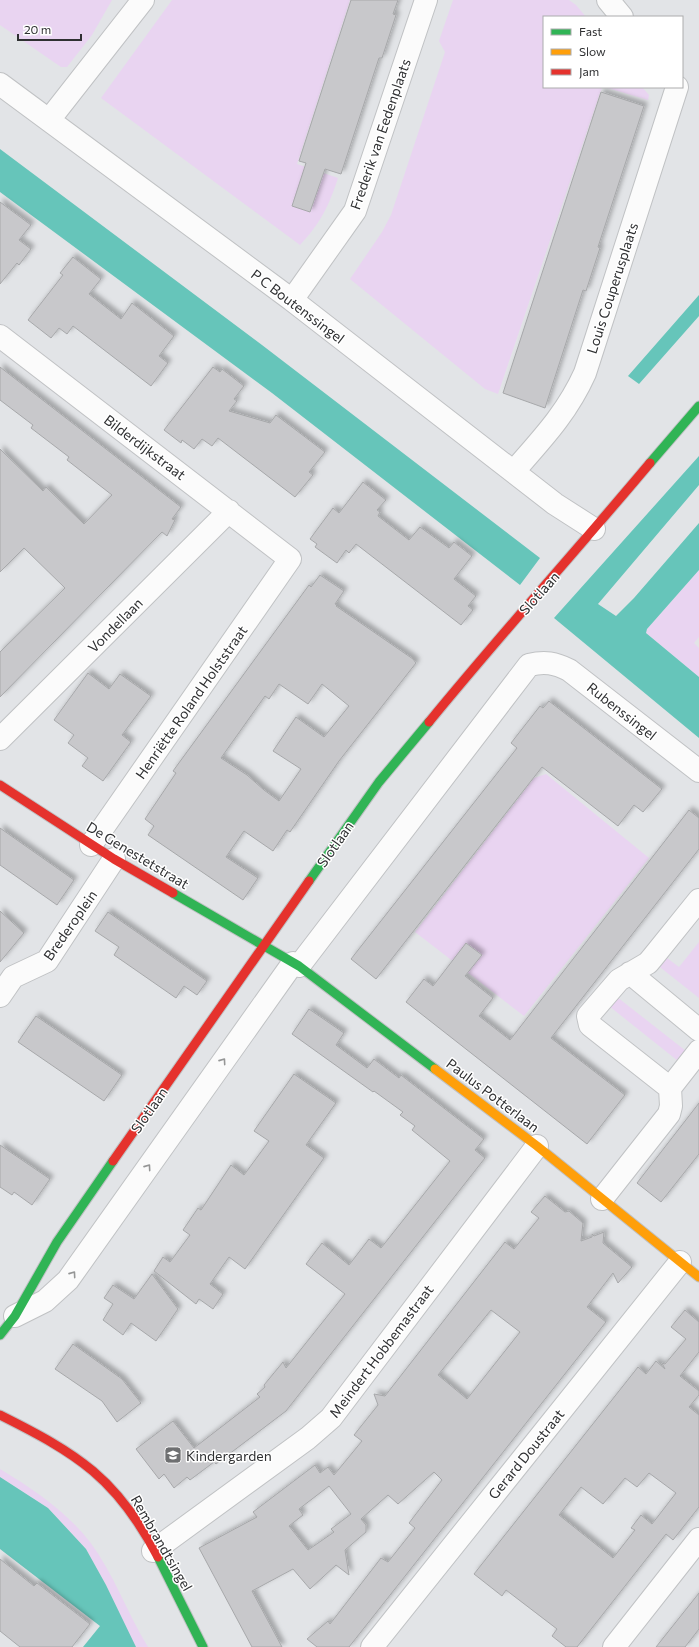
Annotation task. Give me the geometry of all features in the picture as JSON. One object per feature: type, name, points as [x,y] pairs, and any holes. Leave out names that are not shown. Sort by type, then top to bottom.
[{"type":"street","points":[[49,120],[143,0]]},
{"type":"street","name":"Frederik van Eedenplaats","points":[[292,300],[355,211],[426,0]]},
{"type":"street","points":[[608,0],[621,16]]},
{"type":"street","name":"P C Boutenssingel","points":[[0,84],[292,300],[555,504],[594,529]]},
{"type":"street","name":"Louis Couperusplaats","points":[[514,471],[561,417],[574,396],[585,373],[677,88]]},
{"type":"street","name":"Bilderdijkstraat","points":[[0,336],[290,559]]},
{"type":"street","name":"Slotlaan","points":[[0,1335],[15,1316],[57,1242],[264,944],[379,782],[475,664],[594,529],[699,406]]},
{"type":"street","name":"Vondellaan","points":[[0,739],[229,511]]},
{"type":"street","name":"Henriëtte Roland Holststraat","points":[[91,845],[290,559]]},
{"type":"street","name":"Slotlaan","points":[[15,1316],[46,1302],[68,1280],[296,965],[529,665],[540,662]]},
{"type":"street","name":"Rubenssingel","points":[[540,662],[555,663],[569,670],[699,771]]},
{"type":"street","name":"De Genestetstraat","points":[[0,785],[114,859],[264,944]]},
{"type":"street","name":"Brederoplein","points":[[0,996],[13,977],[46,961],[114,859]]},
{"type":"street","points":[[670,1088],[589,1022],[590,1013],[615,983],[648,963],[699,900]]},
{"type":"street","name":"Paulus Potterlaan","points":[[264,944],[296,965],[537,1146],[699,1277]]},
{"type":"street","points":[[630,974],[699,1030]]},
{"type":"street","points":[[602,1199],[670,1114],[672,1106],[670,1088],[699,1051]]},
{"type":"street","name":"Meindert Hobbemastraat","points":[[153,1550],[308,1438],[331,1418],[537,1146]]},
{"type":"street","name":"Gerard Doustraat","points":[[372,1647],[680,1262]]},
{"type":"street","name":"Rembrandtsingel","points":[[0,1415],[74,1455],[95,1470],[129,1507],[203,1647]]},
{"type":"street","points":[[614,1647],[699,1539]]},
{"type":"shaded area","points":[[0,0],[112,0],[92,35],[67,67],[61,67],[0,25]]},
{"type":"shaded area","points":[[172,0],[350,0],[297,164],[338,178],[323,214],[313,230],[300,245],[101,98]]},
{"type":"shaded area","points":[[453,0],[569,0],[576,5],[585,16],[543,16],[543,88],[602,88],[498,394],[485,389],[350,279],[382,232],[391,215],[445,52],[439,41]]},
{"type":"shaded area","points":[[607,88],[643,88],[649,95],[648,100]]},
{"type":"shaded area","points":[[0,149],[262,345],[540,558],[520,585],[272,393],[0,192]]},
{"type":"shaded area","points":[[699,295],[699,316],[639,384],[628,376]]},
{"type":"shaded area","points":[[699,456],[699,485],[598,604],[616,616],[634,598],[699,523],[699,570],[647,629],[646,633],[699,677],[699,738],[554,618]]},
{"type":"shaded area","points":[[699,570],[699,637],[694,643],[699,648],[699,677],[646,633],[647,629]]},
{"type":"shaded area","points":[[546,774],[649,858],[524,1016],[415,932],[534,778]]},
{"type":"shaded area","points":[[699,942],[699,998],[656,964],[663,955],[679,967]]},
{"type":"shaded area","points":[[617,997],[686,1051],[696,1039],[698,1041],[678,1061],[609,1006]]},
{"type":"shaded area","points":[[0,1469],[25,1484],[48,1501],[81,1531],[99,1554],[148,1647],[136,1647],[133,1643],[106,1585],[86,1549],[48,1508],[0,1477]]},
{"type":"shaded area","points":[[0,1477],[48,1508],[86,1549],[106,1585],[136,1647],[83,1647],[100,1626],[0,1549]]},
{"type":"building","points":[[351,0],[398,0],[393,14],[396,15],[382,58],[379,58],[341,174],[325,169],[310,212],[292,206],[306,163],[299,161]]},
{"type":"building","points":[[601,92],[644,106],[598,247],[600,248],[586,291],[583,290],[545,408],[503,393]]},
{"type":"building","points":[[0,202],[31,225],[19,240],[31,249],[19,265],[17,263],[0,284]]},
{"type":"building","points":[[73,257],[101,279],[89,294],[121,319],[132,303],[174,336],[159,356],[168,363],[151,386],[73,326],[67,334],[59,328],[51,338],[28,320],[63,275],[60,273]]},
{"type":"building","points":[[0,367],[181,507],[172,519],[175,520],[167,536],[162,532],[0,697],[0,652],[65,588],[24,548],[0,572],[0,449],[43,491],[46,487],[84,524],[112,495],[67,460],[69,457],[31,428],[33,425],[0,400]]},
{"type":"building","points":[[213,367],[220,372],[222,369],[244,386],[234,399],[237,401],[229,411],[270,423],[276,415],[325,452],[309,472],[313,475],[295,497],[218,438],[212,446],[202,439],[194,449],[182,440],[181,443],[164,430]]},
{"type":"building","points":[[363,482],[386,500],[377,510],[380,512],[378,516],[409,540],[420,527],[449,548],[454,542],[472,556],[454,579],[476,596],[468,606],[473,610],[461,625],[356,544],[349,553],[346,550],[337,563],[315,547],[317,544],[310,539],[333,508],[339,513]]},
{"type":"building","points":[[320,575],[344,591],[335,604],[337,605],[336,606],[413,659],[416,663],[339,761],[290,832],[287,830],[273,851],[244,831],[226,857],[258,878],[243,900],[148,835],[154,826],[145,819],[176,773],[173,771],[309,585],[311,587]],"holes":[[[279,684],[308,704],[322,684],[349,706],[324,737],[296,717],[273,751],[301,769],[279,801],[247,775],[221,758],[265,696],[269,699]]]},
{"type":"building","points":[[88,673],[109,689],[120,674],[151,696],[122,735],[131,742],[103,781],[82,766],[88,758],[68,743],[74,735],[54,720]]},
{"type":"building","points":[[549,701],[662,789],[643,812],[634,805],[618,826],[542,767],[376,979],[351,959],[517,748],[511,743],[540,706],[543,708]]},
{"type":"building","points":[[689,810],[699,818],[699,849],[551,1038],[625,1095],[587,1144],[406,1002],[424,979],[433,986],[466,943],[482,955],[465,976],[493,998],[479,1016],[510,1040]]},
{"type":"building","points":[[0,828],[74,880],[57,905],[0,865]]},
{"type":"building","points":[[0,911],[24,933],[0,962]]},
{"type":"building","points":[[108,912],[207,981],[197,995],[184,986],[176,998],[114,955],[119,947],[95,931]]},
{"type":"building","points":[[309,1009],[344,1033],[336,1045],[367,1068],[374,1059],[399,1078],[401,1075],[484,1139],[475,1150],[485,1158],[286,1411],[216,1464],[214,1462],[190,1480],[187,1477],[174,1488],[164,1474],[159,1479],[136,1449],[173,1421],[194,1448],[260,1397],[257,1394],[265,1387],[264,1385],[283,1362],[286,1368],[345,1294],[306,1264],[322,1243],[349,1265],[369,1239],[381,1248],[450,1161],[412,1130],[415,1126],[400,1115],[403,1112],[292,1034]]},
{"type":"building","points":[[36,1016],[122,1075],[104,1101],[18,1042]]},
{"type":"building","points":[[294,1074],[336,1103],[306,1145],[324,1158],[245,1269],[229,1257],[210,1284],[223,1294],[213,1309],[199,1299],[196,1304],[154,1271],[163,1257],[170,1262],[190,1235],[183,1230],[198,1208],[201,1210],[231,1165],[244,1175],[269,1141],[254,1131]]},
{"type":"building","points":[[699,1103],[699,1154],[661,1202],[637,1183]]},
{"type":"building","points":[[0,1145],[50,1179],[32,1205],[14,1192],[12,1195],[0,1187]]},
{"type":"building","points":[[545,1196],[565,1212],[569,1211],[583,1223],[581,1241],[592,1237],[592,1234],[594,1236],[604,1232],[603,1243],[632,1267],[618,1283],[613,1273],[587,1307],[606,1322],[349,1647],[317,1647],[307,1639],[328,1621],[330,1624],[381,1558],[388,1562],[415,1528],[409,1523],[442,1480],[434,1472],[398,1504],[388,1495],[361,1519],[366,1525],[366,1532],[345,1550],[349,1575],[336,1565],[310,1589],[293,1569],[252,1591],[282,1647],[252,1647],[199,1548],[257,1517],[253,1512],[315,1465],[320,1473],[328,1467],[334,1475],[362,1441],[354,1435],[378,1405],[374,1394],[385,1396],[505,1242],[514,1249],[539,1218],[531,1212]],"holes":[[[491,1310],[520,1332],[467,1399],[438,1375]],[[329,1486],[351,1514],[331,1529],[334,1532],[308,1550],[289,1526],[303,1515],[299,1509]]]},
{"type":"building","points":[[152,1274],[178,1309],[156,1341],[131,1323],[123,1335],[103,1320],[113,1304],[104,1298],[113,1285],[134,1299]]},
{"type":"building","points":[[685,1310],[699,1322],[699,1352],[680,1376],[699,1391],[699,1395],[689,1407],[699,1415],[699,1507],[673,1540],[666,1534],[577,1647],[566,1647],[552,1636],[557,1629],[506,1590],[502,1596],[474,1574],[638,1367],[646,1374],[656,1361],[665,1369],[662,1363],[665,1364],[686,1339],[671,1327]],"holes":[[[649,1473],[676,1493],[652,1524],[641,1515],[631,1528],[635,1530],[613,1558],[559,1515],[581,1487],[603,1504],[625,1478],[637,1487]]]},
{"type":"building","points":[[73,1344],[122,1379],[141,1403],[117,1422],[102,1401],[55,1369]]},
{"type":"building","points":[[0,1559],[34,1586],[37,1583],[90,1624],[72,1647],[20,1647],[0,1631]]},
{"type":"building","points":[[699,1593],[699,1629],[685,1647],[656,1647]]},
{"type":"traffic: fast","points":[[650,463],[699,406]]},
{"type":"traffic: fast","points":[[309,881],[379,782],[429,722]]},
{"type":"traffic: fast","points":[[173,893],[299,966],[435,1069]]},
{"type":"traffic: fast","points":[[0,1335],[15,1316],[57,1242],[113,1161]]},
{"type":"traffic: fast","points":[[158,1557],[203,1647]]},
{"type":"traffic: slow","points":[[435,1069],[537,1146],[699,1277]]},
{"type":"traffic: jam","points":[[429,722],[650,463]]},
{"type":"traffic: jam","points":[[0,785],[114,859],[173,893]]},
{"type":"traffic: jam","points":[[113,1161],[309,881]]},
{"type":"traffic: jam","points":[[0,1415],[52,1443],[93,1471],[111,1488],[127,1507],[143,1530],[158,1557]]},
{"type":"place","name":"Kindergarden","points":[[173,1455]]}]
